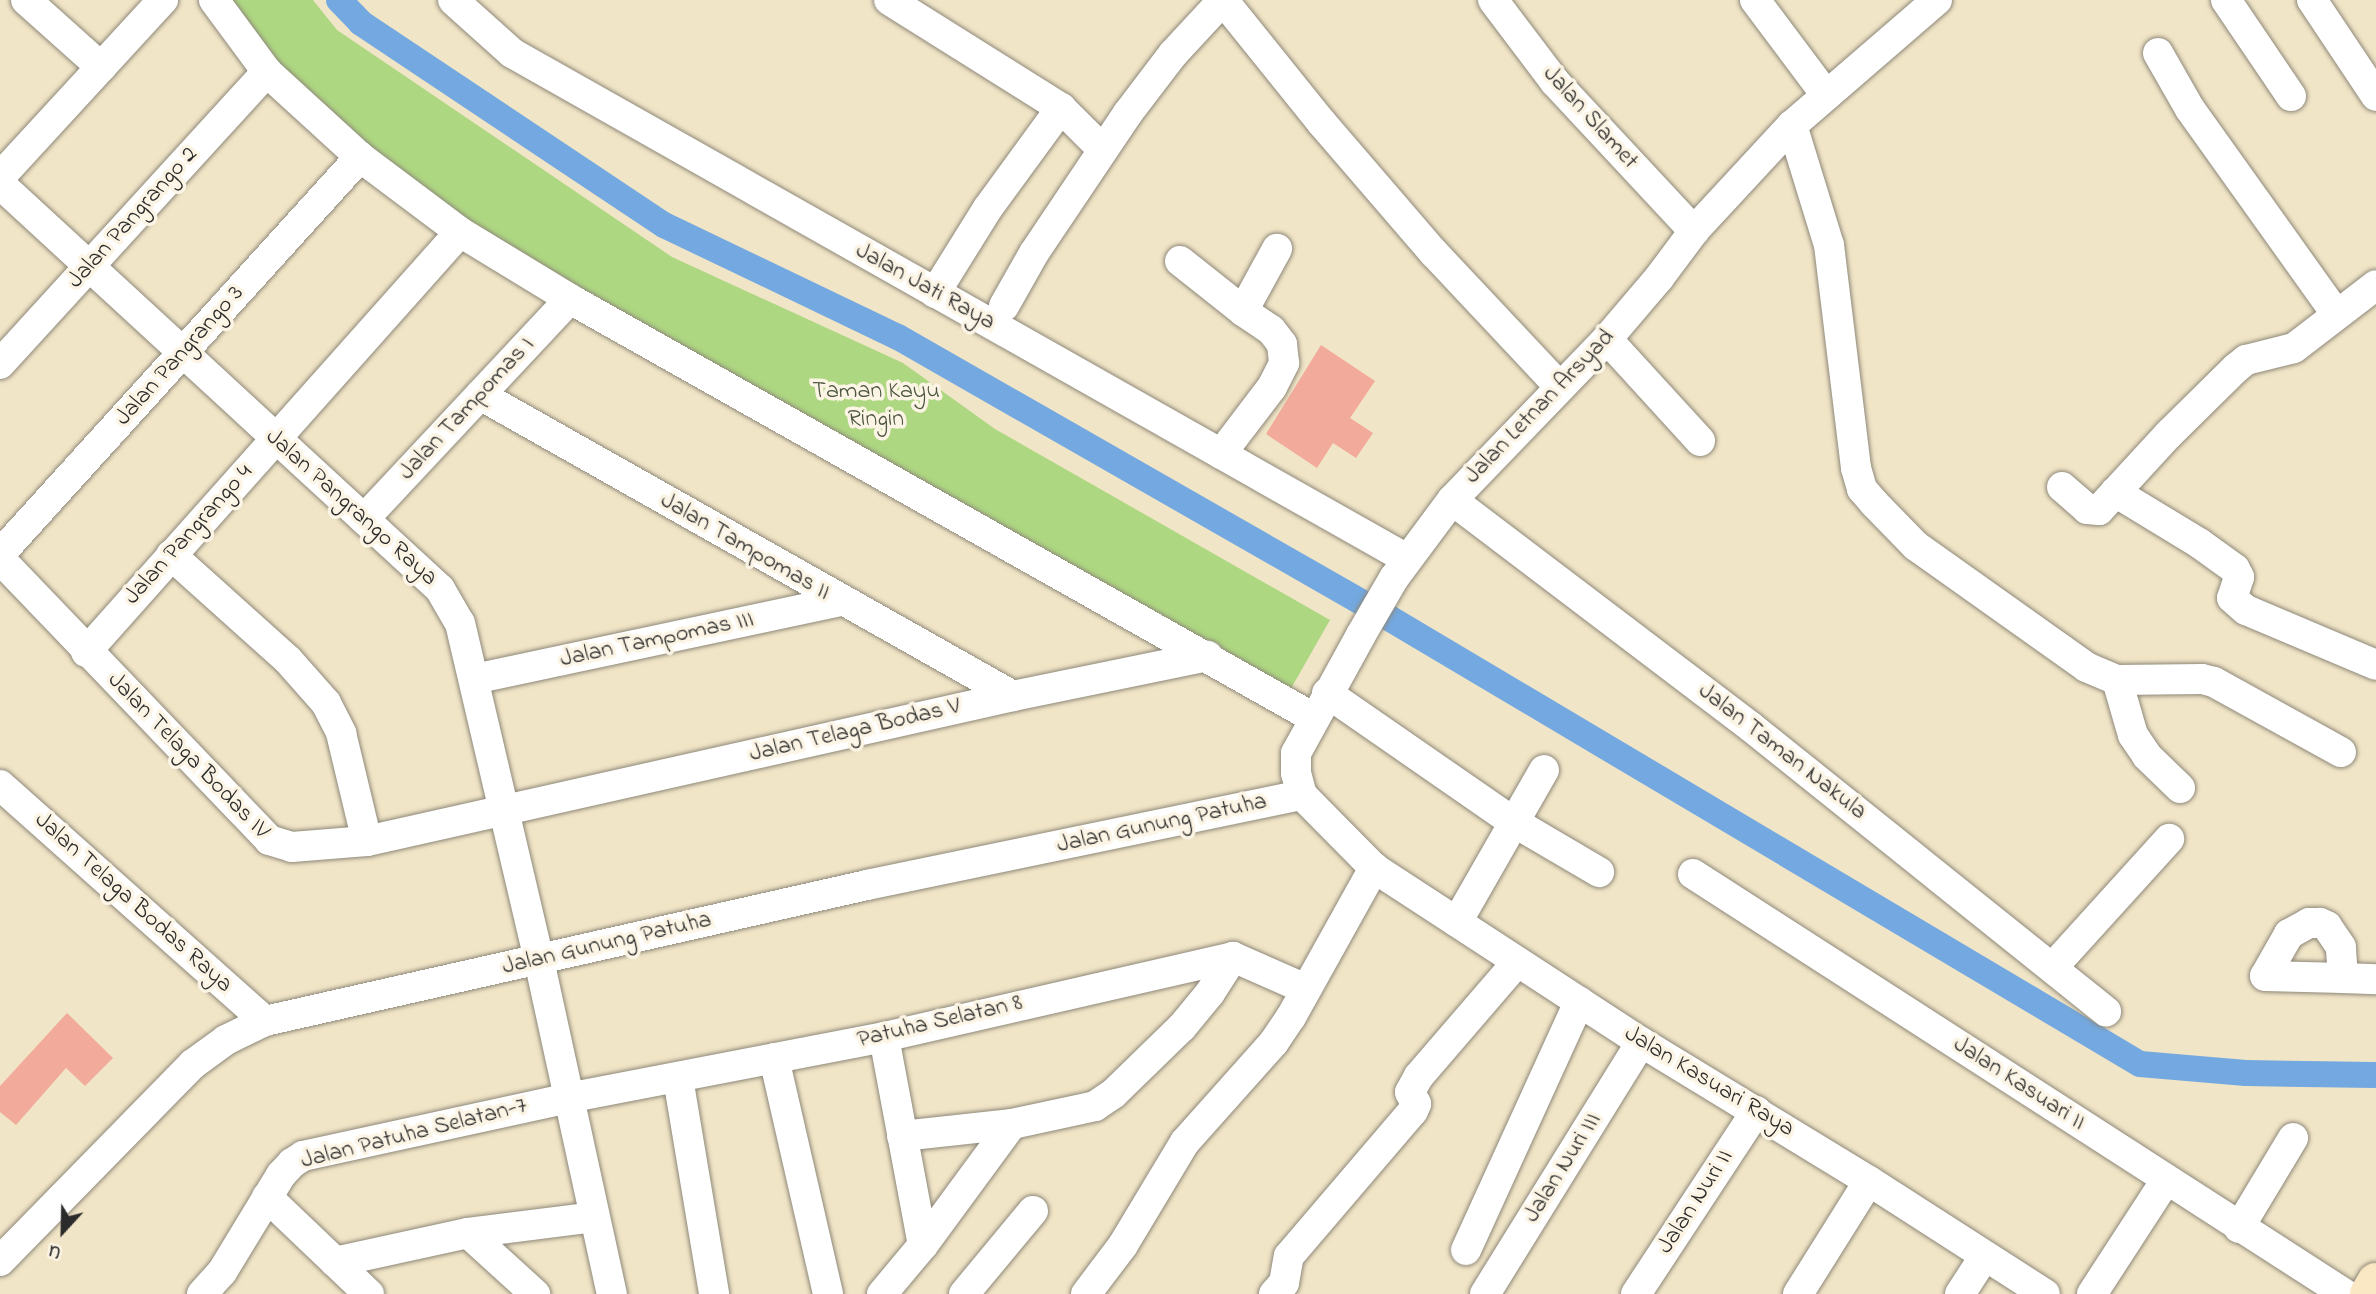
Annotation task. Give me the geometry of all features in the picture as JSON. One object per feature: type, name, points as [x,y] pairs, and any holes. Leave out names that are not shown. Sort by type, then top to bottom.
[{"type":"street","points":[[26,0],[101,67]]},
{"type":"street","points":[[0,177],[163,0]]},
{"type":"street","points":[[214,0],[267,72],[360,158],[460,232],[570,299],[1208,656],[1321,706],[1599,872]]},
{"type":"street","name":"Jalan Jati Raya","points":[[453,0],[512,52],[1221,454],[1400,569]]},
{"type":"street","points":[[889,0],[1061,108],[1103,150]]},
{"type":"street","points":[[1004,306],[1034,253],[1103,150],[1173,54],[1223,0],[1322,123],[1434,253],[1560,387]]},
{"type":"street","name":"Jalan Slamet","points":[[1493,0],[1555,82],[1694,230]]},
{"type":"street","points":[[1755,0],[1826,94]]},
{"type":"street","name":"Jalan Letnan Arsyad","points":[[1302,795],[1296,773],[1296,752],[1400,569],[1452,500],[1607,339],[1659,278],[1694,230],[1792,125],[1937,0]]},
{"type":"street","points":[[2226,0],[2291,96]]},
{"type":"street","points":[[2312,0],[2376,96]]},
{"type":"street","points":[[2158,53],[2190,109],[2336,314]]},
{"type":"street","name":"Jalan Pangrango 2","points":[[0,364],[267,72]]},
{"type":"street","points":[[935,293],[988,208],[1061,108]]},
{"type":"street","points":[[1792,125],[1829,245],[1856,468],[1862,489],[1916,546],[2086,667],[2117,680],[2202,679],[2214,682],[2341,752]]},
{"type":"street","name":"Jalan Pangrango 3","points":[[0,557],[360,158]]},
{"type":"street","name":"Jalan Pangrango Raya","points":[[0,184],[440,589],[460,623],[539,960],[612,1294]]},
{"type":"street","name":"Jalan Pangrango 4","points":[[86,652],[460,232]]},
{"type":"street","points":[[1243,311],[1277,249]]},
{"type":"street","points":[[1180,261],[1276,336],[1282,344],[1284,363],[1272,387],[1221,454]]},
{"type":"street","points":[[2062,487],[2093,511],[2099,510],[2235,368],[2254,358],[2294,348],[2376,285]]},
{"type":"street","name":"Jalan Tampomas I","points":[[364,519],[570,299]]},
{"type":"street","points":[[1607,339],[1700,441]]},
{"type":"street","name":"Jalan Tampomas II","points":[[480,395],[840,601],[1013,696]]},
{"type":"street","points":[[2115,492],[2199,543],[2238,573],[2233,592],[2234,602],[2376,665]]},
{"type":"street","name":"Jalan Taman Nakula","points":[[1452,500],[1751,727],[2106,1011]]},
{"type":"street","points":[[171,555],[288,660],[326,703],[341,733],[367,841]]},
{"type":"street","name":"Jalan Telaga Bodas IV","points":[[0,557],[86,652],[269,840],[292,847],[367,841],[502,810]]},
{"type":"street","name":"Jalan Tampomas III","points":[[474,679],[840,601]]},
{"type":"street","name":"Jalan Telaga Bodas V","points":[[502,810],[1013,696],[1208,656]]},
{"type":"street","points":[[2117,680],[2133,735],[2147,755],[2180,788]]},
{"type":"street","points":[[1457,922],[1512,821],[1544,770]]},
{"type":"street","name":"Jalan Telaga Bodas Raya","points":[[0,785],[265,1021]]},
{"type":"street","points":[[1086,1294],[1123,1245],[1185,1142],[1273,1042],[1374,868],[1302,795]]},
{"type":"street","name":"Jalan Gunung Patuha","points":[[0,1261],[193,1064],[226,1040],[265,1021],[867,885],[1302,795]]},
{"type":"street","points":[[2053,967],[2169,839]]},
{"type":"street","name":"Jalan Kasuari Raya","points":[[1374,868],[1641,1042],[1869,1181],[2045,1294]]},
{"type":"street","name":"Jalan Kasuari II","points":[[1693,874],[2345,1294]]},
{"type":"street","points":[[2343,978],[2340,947],[2327,926],[2320,923],[2309,923],[2289,934],[2264,976],[2376,979]]},
{"type":"street","points":[[902,1136],[1013,1124],[1095,1106],[1114,1094],[1182,1027],[1210,993],[1233,957],[1306,989]]},
{"type":"street","name":"Patuha Selatan 8","points":[[568,1098],[884,1037],[1233,957]]},
{"type":"street","points":[[1274,1294],[1283,1283],[1289,1256],[1413,1111],[1416,1104],[1410,1093],[1419,1076],[1517,962]]},
{"type":"street","points":[[1466,1250],[1579,1002]]},
{"type":"street","points":[[884,1037],[923,1245]]},
{"type":"street","name":"Jalan Nuri III","points":[[1485,1294],[1641,1042]]},
{"type":"street","points":[[774,1058],[828,1294]]},
{"type":"street","points":[[678,1078],[714,1294]]},
{"type":"street","name":"Jalan Patuha Selatan-7","points":[[202,1294],[222,1272],[287,1167],[303,1156],[568,1098]]},
{"type":"street","name":"Jalan Nuri II","points":[[1636,1294],[1756,1111]]},
{"type":"street","points":[[882,1294],[923,1245],[1013,1124]]},
{"type":"street","points":[[2239,1228],[2293,1138]]},
{"type":"street","points":[[2092,1294],[2166,1180]]},
{"type":"street","points":[[1798,1294],[1869,1181]]},
{"type":"street","points":[[267,1197],[369,1294]]},
{"type":"street","points":[[964,1294],[1033,1211]]},
{"type":"street","points":[[335,1262],[468,1233],[594,1217]]},
{"type":"street","points":[[468,1233],[513,1278],[535,1294]]},
{"type":"street","points":[[1960,1294],[1984,1257]]},
{"type":"street","points":[[2369,1294],[2376,1282]]},
{"type":"green space","name":"Taman Kayu Ringin","points":[[222,0],[313,0],[337,30],[672,257],[903,363],[995,429],[1330,620],[1289,692],[560,287],[351,143]]},
{"type":"building","points":[[1321,345],[1375,381],[1350,418],[1373,433],[1356,458],[1333,443],[1317,468],[1266,434]]},
{"type":"building","points":[[67,1013],[113,1058],[85,1086],[66,1068],[16,1125],[0,1112],[0,1086]]},
{"type":"waterway","points":[[339,0],[361,23],[664,225],[898,337],[1389,618],[2140,1064],[2246,1073],[2376,1075]]}]
